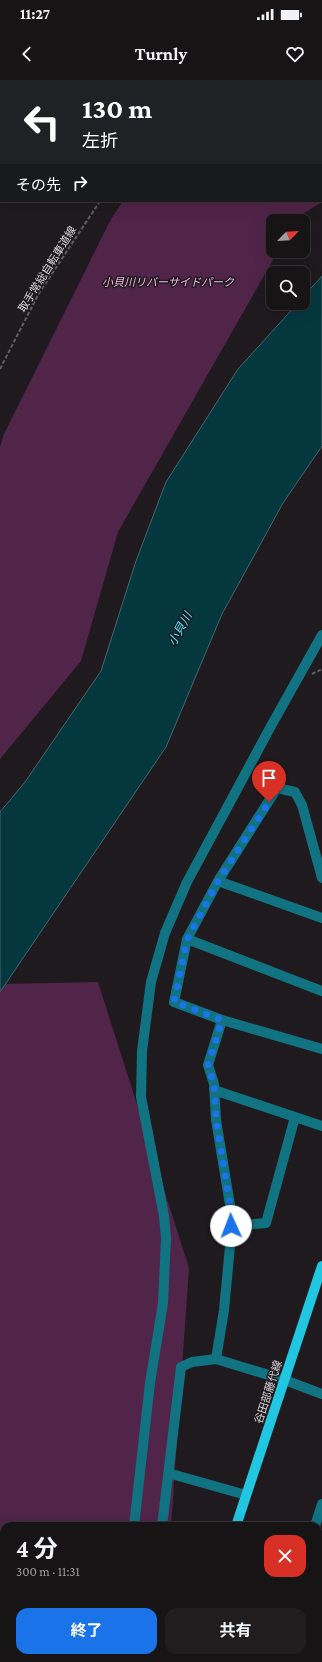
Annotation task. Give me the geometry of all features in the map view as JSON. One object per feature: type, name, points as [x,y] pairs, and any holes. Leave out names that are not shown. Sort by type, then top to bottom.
[{"type":"main road","name":"谷田部藤代線","points":[[237,1522],[322,1266]]},
{"type":"street","points":[[134,1522],[150,1382],[163,1303],[166,1239],[164,1216],[141,1097],[142,1051],[151,982],[165,933],[187,882],[322,635]]},
{"type":"street","points":[[322,878],[302,805],[295,792],[277,788],[218,881],[187,940],[174,1002],[222,1020],[322,1049]]},
{"type":"street","points":[[218,881],[322,918]]},
{"type":"street","points":[[187,940],[322,991]]},
{"type":"street","points":[[216,1359],[224,1310],[231,1226],[230,1205],[216,1120],[214,1084],[208,1065],[222,1020]]},
{"type":"street","points":[[214,1090],[322,1126]]},
{"type":"street","points":[[231,1226],[266,1223],[295,1117]]},
{"type":"street","points":[[162,1522],[181,1367],[192,1362],[216,1359],[285,1380],[322,1394]]},
{"type":"street","points":[[168,1473],[246,1495]]},
{"type":"street","points":[[316,1522],[322,1504]]},
{"type":"path","name":"取手常総自転車道線","points":[[0,369],[38,295],[99,202]]},
{"type":"green space","name":"小貝川リバーサイドパーク","points":[[122,202],[322,202],[302,214],[266,214],[266,258],[274,258],[269,266],[266,266],[266,272],[118,532],[81,661],[0,759],[0,447],[4,434],[111,219]]},
{"type":"green space","points":[[98,982],[189,1268],[171,1522],[0,1522],[0,992],[5,984]]},
{"type":"water","name":"小貝川","points":[[322,276],[322,446],[283,503],[222,614],[166,747],[0,992],[0,812],[25,782],[101,671],[136,561],[166,482],[238,369],[292,310],[310,310],[310,289]]},
{"type":"route","points":[[231,1226],[230,1205],[216,1120],[214,1084],[208,1065],[222,1020],[174,1002],[187,940],[218,881],[269,802]]}]
